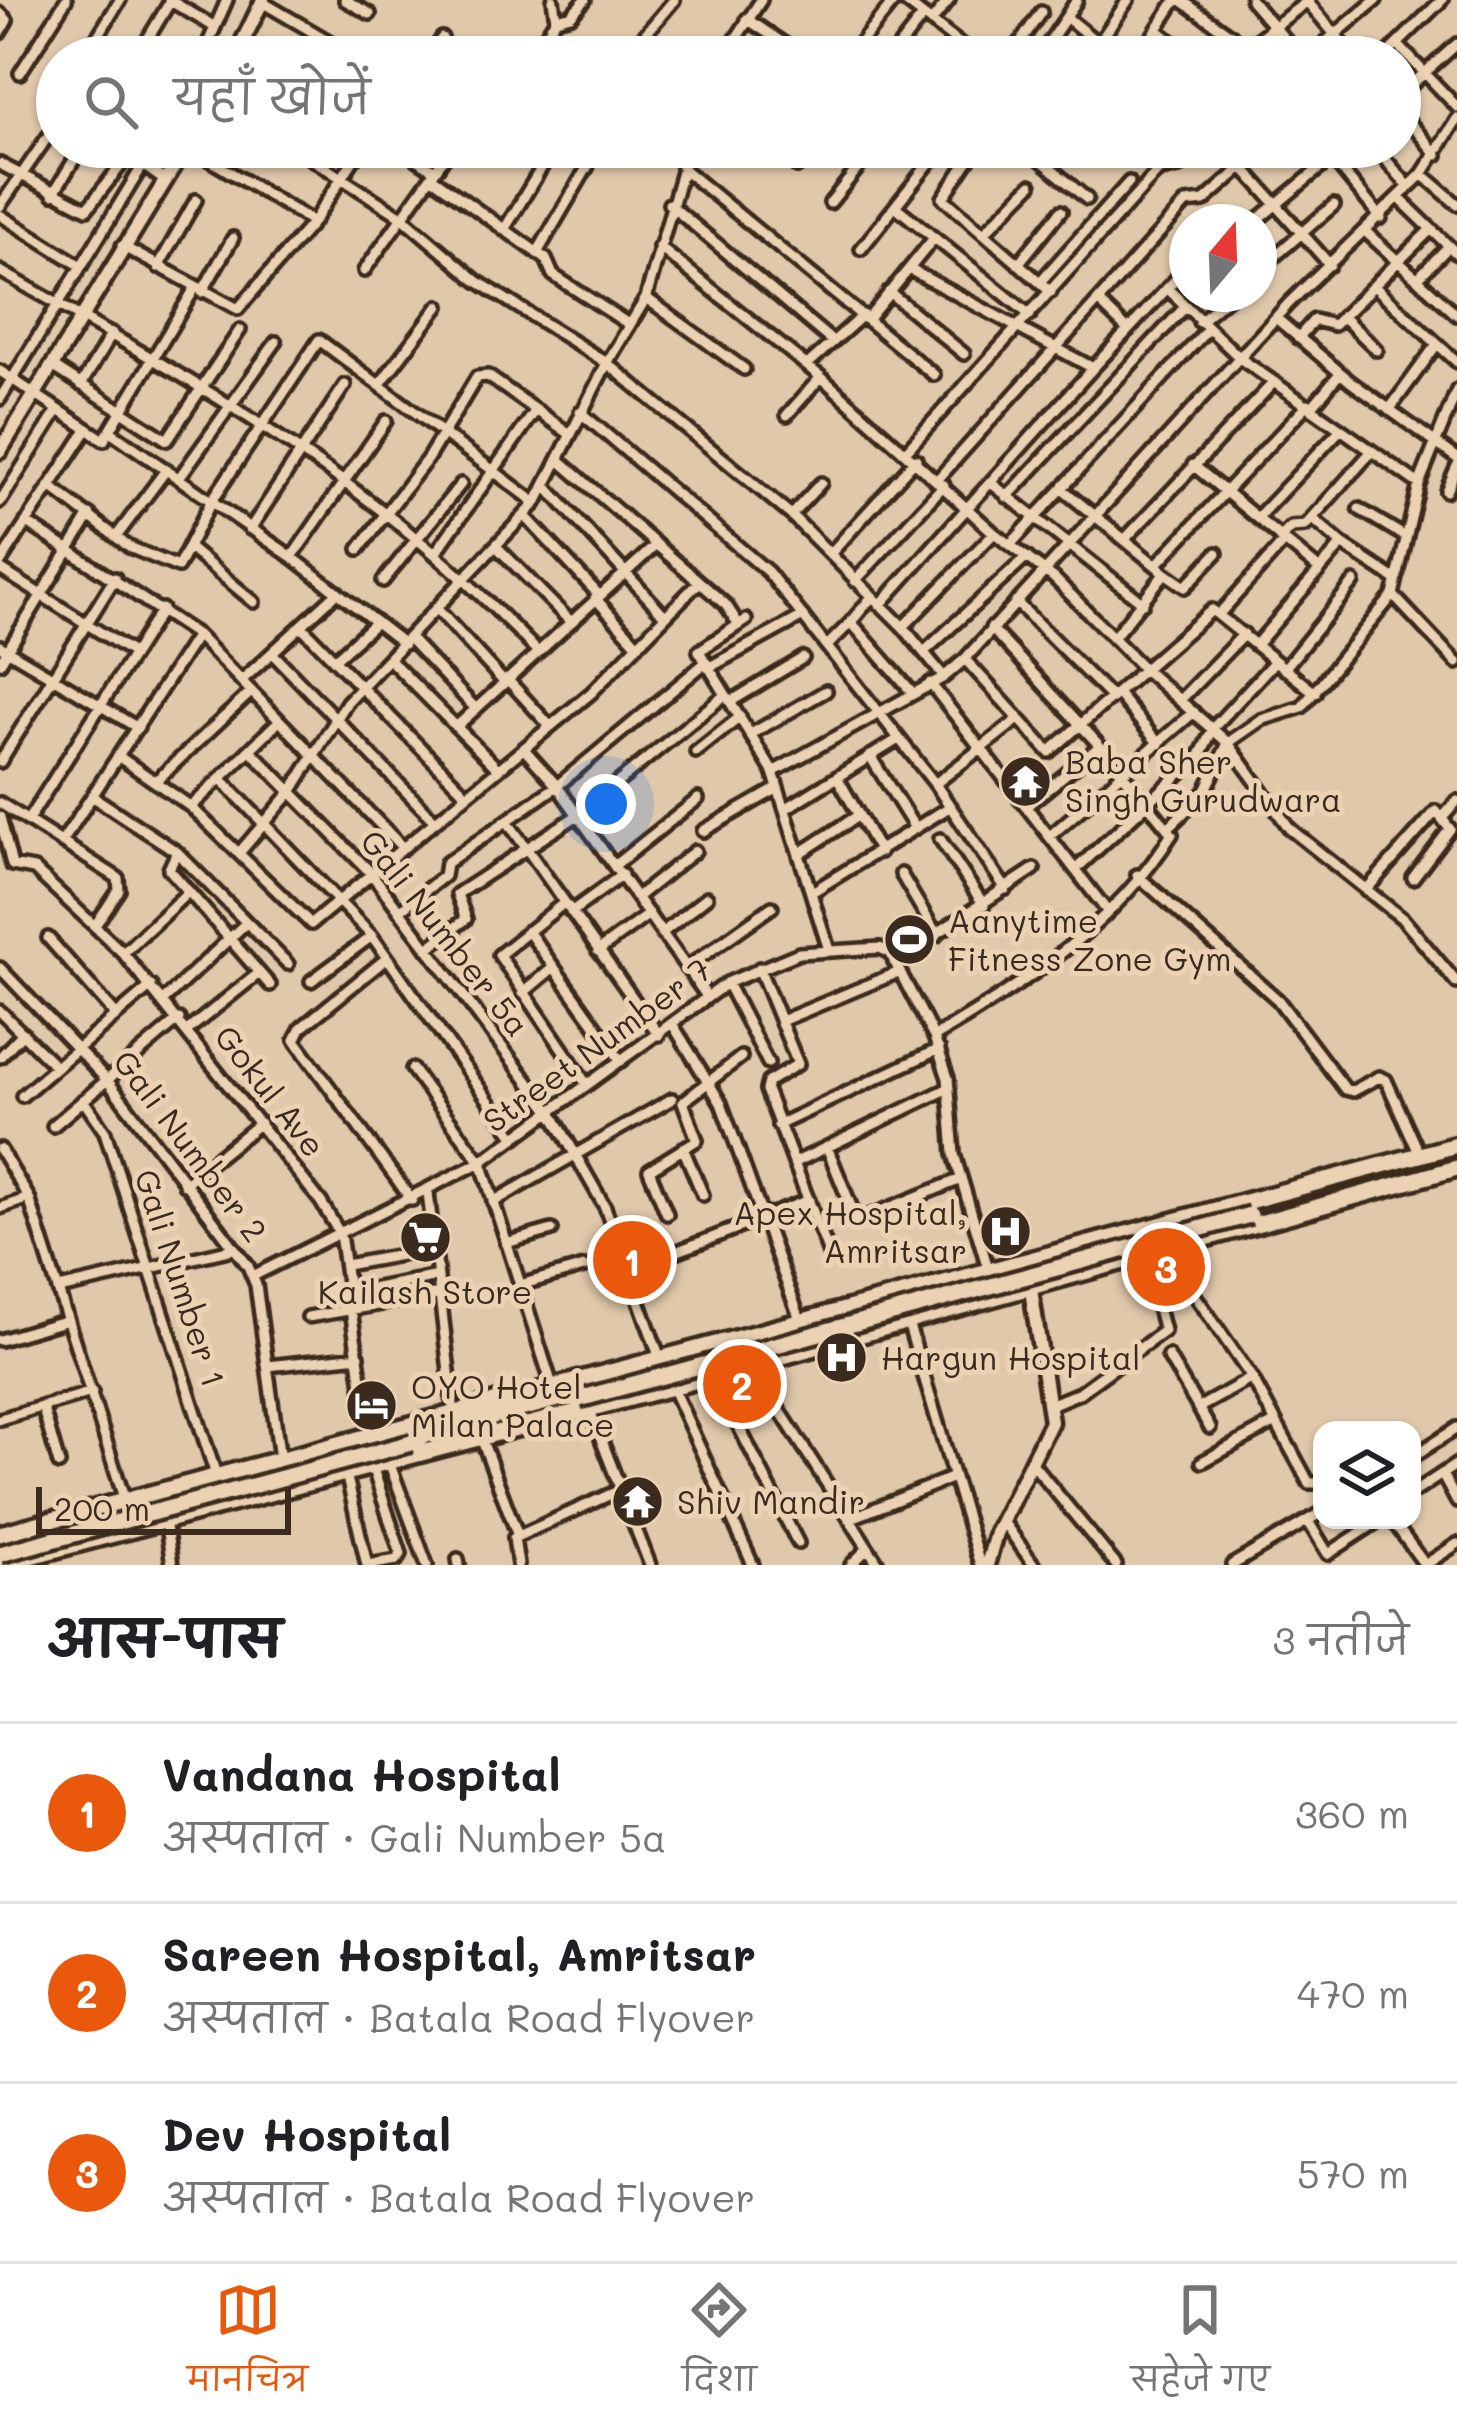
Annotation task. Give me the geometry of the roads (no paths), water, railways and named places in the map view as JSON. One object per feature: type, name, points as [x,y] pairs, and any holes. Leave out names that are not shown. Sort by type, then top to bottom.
[{"type":"main road","points":[[0,1564],[53,1557],[165,1520],[346,1474],[1250,1215],[1421,1163],[1457,1145]]},
{"type":"main road","points":[[0,1534],[370,1440],[552,1385],[661,1361],[1421,1163],[1457,1164]]},
{"type":"main road","points":[[0,1554],[520,1409],[584,1404],[672,1387],[1457,1164]]},
{"type":"street","points":[[43,36],[66,0]]},
{"type":"street","points":[[98,36],[120,0]]},
{"type":"street","points":[[151,36],[170,0],[215,27]]},
{"type":"street","points":[[211,36],[227,0]]},
{"type":"street","points":[[345,0],[370,14]]},
{"type":"street","points":[[545,36],[556,19],[553,0]]},
{"type":"street","points":[[556,19],[571,15],[585,0]]},
{"type":"street","points":[[644,36],[674,0]]},
{"type":"street","points":[[737,36],[761,0]]},
{"type":"street","points":[[867,36],[899,0],[949,36]]},
{"type":"street","points":[[911,36],[949,0]]},
{"type":"street","points":[[1104,36],[1128,0]]},
{"type":"street","points":[[1153,36],[1179,0],[1231,36]]},
{"type":"street","points":[[1251,0],[1285,36]]},
{"type":"street","points":[[1261,36],[1308,0],[1338,36],[1376,0]]},
{"type":"street","points":[[1408,36],[1442,0]]},
{"type":"street","points":[[248,36],[263,1],[321,36]]},
{"type":"street","points":[[1054,36],[1074,1]]},
{"type":"street","points":[[1024,36],[1041,12]]},
{"type":"street","points":[[0,13],[7,20],[0,33]]},
{"type":"street","points":[[1066,17],[1090,36]]},
{"type":"street","points":[[747,19],[772,36]]},
{"type":"street","points":[[1157,30],[1165,36]]},
{"type":"street","points":[[1421,77],[1457,44]]},
{"type":"street","points":[[20,73],[36,48]]},
{"type":"street","points":[[1421,70],[1457,107]]},
{"type":"street","points":[[773,772],[911,691],[944,677],[965,659],[1276,318],[1422,174],[1457,118]]},
{"type":"street","points":[[1421,136],[1437,155]]},
{"type":"street","points":[[36,154],[0,211],[81,266]]},
{"type":"street","points":[[0,164],[87,209],[119,168]]},
{"type":"street","points":[[53,194],[69,168]]},
{"type":"street","points":[[0,399],[141,168]]},
{"type":"street","points":[[147,168],[164,180]]},
{"type":"street","points":[[0,451],[172,168]]},
{"type":"street","points":[[222,168],[313,223]]},
{"type":"street","points":[[328,168],[402,217],[477,280],[607,363],[791,515],[903,627],[944,677]]},
{"type":"street","points":[[122,246],[238,309],[313,223],[350,168]]},
{"type":"street","points":[[425,168],[537,253],[553,274],[630,325]]},
{"type":"street","points":[[364,271],[437,168]]},
{"type":"street","points":[[504,230],[541,168]]},
{"type":"street","points":[[537,253],[587,168]]},
{"type":"street","points":[[239,853],[291,792],[334,720],[360,687],[526,518],[547,486],[580,412],[646,298],[682,168],[934,375]]},
{"type":"street","points":[[830,203],[858,168]]},
{"type":"street","points":[[861,250],[926,168]]},
{"type":"street","points":[[963,168],[943,198],[1051,292]]},
{"type":"street","points":[[1051,168],[1087,199]]},
{"type":"street","points":[[908,449],[1159,170],[1173,168]]},
{"type":"street","points":[[855,581],[1186,202],[1204,201],[1238,168]]},
{"type":"street","points":[[1242,168],[1273,204],[1319,168]]},
{"type":"street","points":[[1340,168],[1381,218]]},
{"type":"street","points":[[1393,168],[1409,187]]},
{"type":"street","points":[[1422,174],[1457,204]]},
{"type":"street","points":[[1040,281],[1129,182]]},
{"type":"street","points":[[985,233],[1031,184]]},
{"type":"street","points":[[1399,198],[1453,250],[1417,279]]},
{"type":"street","points":[[158,267],[196,200]]},
{"type":"street","points":[[669,205],[833,342]]},
{"type":"street","points":[[1277,254],[1334,206]]},
{"type":"street","points":[[896,207],[1030,315]]},
{"type":"street","points":[[1277,208],[1330,265]]},
{"type":"street","points":[[1018,263],[1061,211]]},
{"type":"street","points":[[1298,338],[1315,320],[1331,326],[1431,229]]},
{"type":"street","points":[[1367,232],[1457,315]]},
{"type":"street","points":[[0,371],[100,440],[233,238]]},
{"type":"street","points":[[807,365],[865,317],[934,238]]},
{"type":"street","points":[[659,247],[908,449],[994,533],[1045,571],[1145,670],[1214,728],[1290,829],[1412,928],[1457,983]]},
{"type":"street","points":[[909,269],[1093,368]]},
{"type":"street","points":[[0,271],[203,384],[346,478],[468,578],[537,651]]},
{"type":"street","points":[[1375,287],[1457,362]]},
{"type":"street","points":[[827,646],[969,510],[1167,288]]},
{"type":"street","points":[[889,292],[964,354]]},
{"type":"street","points":[[646,298],[744,369]]},
{"type":"street","points":[[1099,302],[1128,330]]},
{"type":"street","points":[[380,384],[439,306]]},
{"type":"street","points":[[1007,497],[1180,312]]},
{"type":"street","points":[[1190,312],[1240,359],[1419,484]]},
{"type":"street","points":[[1010,545],[1216,312]]},
{"type":"street","points":[[1343,316],[1377,350]]},
{"type":"street","points":[[1276,318],[1457,462],[1446,491]]},
{"type":"street","points":[[50,365],[166,440],[240,330]]},
{"type":"street","points":[[81,385],[112,334]]},
{"type":"street","points":[[50,486],[116,537],[176,568],[211,502],[319,340],[536,503]]},
{"type":"street","points":[[179,478],[276,342]]},
{"type":"street","points":[[1389,410],[1437,344]]},
{"type":"street","points":[[1113,638],[1143,603],[1161,568],[1224,491],[1340,373]]},
{"type":"street","points":[[359,549],[480,376],[570,434]]},
{"type":"street","points":[[787,415],[821,377]]},
{"type":"street","points":[[1127,537],[1274,382]]},
{"type":"street","points":[[250,529],[345,385]]},
{"type":"street","points":[[1170,826],[1205,792],[1228,743],[1262,720],[1297,711],[1394,595],[1419,484],[1457,389]]},
{"type":"street","points":[[0,502],[58,410]]},
{"type":"street","points":[[436,551],[536,410]]},
{"type":"street","points":[[580,412],[756,560],[935,784],[1006,889]]},
{"type":"street","points":[[292,557],[386,421]]},
{"type":"street","points":[[1257,518],[1341,429]]},
{"type":"street","points":[[86,431],[0,566],[134,653]]},
{"type":"street","points":[[110,431],[407,641],[476,708]]},
{"type":"street","points":[[1220,614],[1282,540],[1312,518],[1372,451]]},
{"type":"street","points":[[830,554],[916,459]]},
{"type":"street","points":[[559,460],[742,622],[702,646],[707,666],[773,772],[829,950]]},
{"type":"street","points":[[1193,465],[1320,570]]},
{"type":"street","points":[[116,537],[166,470]]},
{"type":"street","points":[[791,515],[821,483]]},
{"type":"street","points":[[991,483],[1143,603]]},
{"type":"street","points":[[382,581],[461,484]]},
{"type":"street","points":[[547,486],[665,616]]},
{"type":"street","points":[[1063,488],[1185,587],[1217,553]]},
{"type":"street","points":[[1359,509],[1406,537]]},
{"type":"street","points":[[0,663],[4,649],[90,515]]},
{"type":"street","points":[[526,518],[638,645]]},
{"type":"street","points":[[1312,518],[1395,579]]},
{"type":"street","points":[[26,522],[196,635],[402,847]]},
{"type":"street","points":[[903,627],[994,533]]},
{"type":"street","points":[[1256,645],[1342,544]]},
{"type":"street","points":[[458,726],[656,545]]},
{"type":"street","points":[[189,548],[254,602]]},
{"type":"street","points":[[498,548],[570,621]]},
{"type":"street","points":[[925,651],[1027,557]]},
{"type":"street","points":[[0,762],[116,578]]},
{"type":"street","points":[[1076,869],[1200,755],[1214,728],[1279,666],[1354,582]]},
{"type":"street","points":[[118,756],[191,807],[307,924],[524,749],[698,583]]},
{"type":"street","points":[[241,681],[338,592]]},
{"type":"street","points":[[1394,595],[1457,663]]},
{"type":"street","points":[[1016,602],[1159,744]]},
{"type":"street","points":[[28,820],[162,609]]},
{"type":"street","points":[[438,610],[550,726]]},
{"type":"street","points":[[965,659],[1016,721],[1049,752],[1210,612],[1220,614],[1315,693]]},
{"type":"street","points":[[399,911],[446,874],[446,863],[557,786],[707,666],[803,616]]},
{"type":"street","points":[[334,660],[376,622]]},
{"type":"street","points":[[851,622],[911,691]]},
{"type":"street","points":[[303,628],[467,795]]},
{"type":"street","points":[[934,1037],[1038,973],[1108,912],[1170,838],[1170,826],[991,628]]},
{"type":"street","points":[[1180,700],[1244,634]]},
{"type":"street","points":[[62,842],[196,635]]},
{"type":"street","points":[[4,649],[137,728]]},
{"type":"street","points":[[273,654],[434,820]]},
{"type":"street","points":[[427,949],[466,919],[457,893],[578,815],[728,698],[803,658]]},
{"type":"street","points":[[389,659],[498,769]]},
{"type":"street","points":[[930,683],[1029,804],[1108,912]]},
{"type":"street","points":[[751,734],[826,691]]},
{"type":"street","points":[[157,781],[251,692]]},
{"type":"street","points":[[1052,835],[1194,712]]},
{"type":"street","points":[[696,752],[740,717]]},
{"type":"street","points":[[935,784],[1016,721]]},
{"type":"street","points":[[191,807],[279,722]]},
{"type":"street","points":[[785,809],[897,740]]},
{"type":"street","points":[[1029,804],[1100,746]]},
{"type":"street","points":[[524,749],[557,786],[706,994]]},
{"type":"street","name":"Gali Number 5a","points":[[250,750],[371,873],[551,1112],[605,1207],[661,1361],[753,1565]]},
{"type":"street","points":[[870,756],[915,828]]},
{"type":"street","points":[[837,777],[880,852]]},
{"type":"street","points":[[221,778],[372,936],[515,1138]]},
{"type":"street","points":[[703,831],[778,788]]},
{"type":"street","points":[[92,796],[177,852],[288,964]]},
{"type":"street","points":[[587,1085],[499,955],[619,870],[698,800]]},
{"type":"street","points":[[1443,817],[1457,801]]},
{"type":"street","points":[[0,802],[119,881],[95,924]]},
{"type":"street","points":[[812,892],[951,806]]},
{"type":"street","points":[[1366,890],[1431,812],[1443,817],[1450,829],[1413,878]]},
{"type":"street","points":[[800,854],[859,815]]},
{"type":"street","name":"Gokul Ave","points":[[0,817],[12,865],[34,869],[123,953],[260,1123],[340,1234]]},
{"type":"street","points":[[506,821],[659,1035]]},
{"type":"street","points":[[940,839],[984,905]]},
{"type":"street","points":[[637,897],[695,851]]},
{"type":"street","points":[[177,852],[168,865],[187,893],[271,985]]},
{"type":"street","points":[[781,1022],[897,967],[1034,869]]},
{"type":"street","points":[[901,874],[937,935]]},
{"type":"street","points":[[1138,875],[1279,1000],[1345,1089],[1353,1091],[1379,1076],[1386,1080],[1421,1163]]},
{"type":"street","points":[[123,953],[187,893]]},
{"type":"street","points":[[662,933],[707,897]]},
{"type":"street","points":[[686,968],[772,907]]},
{"type":"street","points":[[598,952],[649,914]]},
{"type":"street","points":[[164,1000],[246,922]]},
{"type":"street","points":[[528,931],[621,1061]]},
{"type":"street","points":[[311,981],[372,936]]},
{"type":"street","points":[[48,938],[116,1015]]},
{"type":"street","name":"Street Number 7","points":[[253,1276],[428,1193],[481,1162],[727,983],[800,953],[829,950],[884,948],[897,967]]},
{"type":"street","points":[[387,958],[295,1037],[412,1200]]},
{"type":"street","points":[[523,993],[554,967]]},
{"type":"street","points":[[897,967],[939,1049],[962,1183],[990,1275]]},
{"type":"street","name":"Gali Number 2","points":[[0,968],[107,1080],[253,1276],[285,1489]]},
{"type":"street","points":[[759,968],[798,1064],[766,1084],[830,1256]]},
{"type":"street","points":[[188,1030],[260,973]]},
{"type":"street","points":[[727,983],[768,1063]]},
{"type":"street","points":[[22,1096],[151,986]]},
{"type":"street","points":[[0,1010],[56,1067]]},
{"type":"street","points":[[53,1126],[179,1019]]},
{"type":"street","points":[[673,1025],[708,1081],[802,1322]]},
{"type":"street","points":[[0,1057],[23,1033]]},
{"type":"street","points":[[778,1125],[939,1049]]},
{"type":"street","points":[[667,1214],[649,1170],[698,1137],[682,1104],[741,1057]]},
{"type":"street","points":[[412,1069],[481,1162],[552,1385]]},
{"type":"street","points":[[794,1163],[949,1088]]},
{"type":"street","points":[[493,1202],[578,1158],[672,1099]]},
{"type":"street","name":"Gali Number 1","points":[[83,1100],[105,1132],[145,1268],[218,1478]]},
{"type":"street","points":[[184,1184],[260,1123]]},
{"type":"street","points":[[683,1148],[703,1195]]},
{"type":"street","points":[[827,1148],[857,1221],[962,1183]]},
{"type":"street","points":[[0,1150],[29,1198],[124,1501]]},
{"type":"street","points":[[428,1193],[455,1416]]},
{"type":"street","points":[[0,1208],[29,1198]]},
{"type":"street","points":[[627,1271],[809,1200]]},
{"type":"street","points":[[506,1243],[552,1230]]},
{"type":"street","points":[[340,1234],[370,1440]]},
{"type":"street","points":[[1170,1247],[1190,1288],[1252,1378],[1313,1484]]},
{"type":"street","points":[[59,1289],[233,1249]]},
{"type":"street","points":[[346,1265],[434,1250]]},
{"type":"street","points":[[1050,1405],[1079,1393],[1164,1331],[1144,1254]]},
{"type":"street","points":[[983,1565],[1049,1428],[1050,1405],[1025,1265]]},
{"type":"street","points":[[520,1285],[584,1267]]},
{"type":"street","points":[[350,1293],[438,1276]]},
{"type":"street","points":[[308,1317],[440,1294]]},
{"type":"street","points":[[907,1319],[951,1478],[983,1565]]},
{"type":"street","points":[[0,1340],[68,1320]]},
{"type":"street","points":[[268,1366],[358,1356]]},
{"type":"street","points":[[1168,1356],[1210,1428]]},
{"type":"street","points":[[750,1364],[879,1565]]},
{"type":"street","points":[[713,1376],[798,1543]]},
{"type":"street","points":[[1198,1408],[1252,1378]]},
{"type":"street","points":[[0,1419],[92,1393]]},
{"type":"street","points":[[584,1404],[650,1565]]},
{"type":"street","points":[[43,1409],[59,1464]]},
{"type":"street","points":[[1202,1462],[1276,1422]]},
{"type":"street","points":[[1421,1451],[1457,1428]]},
{"type":"street","points":[[480,1435],[518,1536]]},
{"type":"street","points":[[1031,1462],[1116,1565]]},
{"type":"street","points":[[346,1474],[367,1565],[401,1556],[381,1464]]},
{"type":"street","points":[[381,1464],[428,1565]]},
{"type":"street","points":[[1421,1487],[1457,1464]]},
{"type":"street","points":[[1442,1474],[1457,1502]]},
{"type":"street","points":[[850,1519],[951,1478]]},
{"type":"street","points":[[516,1564],[511,1544],[518,1536],[620,1490]]},
{"type":"street","points":[[1232,1565],[1313,1517]]},
{"type":"street","points":[[165,1520],[172,1565]]},
{"type":"street","points":[[1003,1520],[1034,1565]]},
{"type":"street","points":[[1308,1520],[1313,1528]]},
{"type":"street","points":[[1313,1529],[1328,1554],[1366,1529]]},
{"type":"street","points":[[1399,1529],[1425,1565],[1457,1544]]},
{"type":"street","points":[[851,1565],[868,1549]]},
{"type":"street","points":[[1251,1553],[1257,1565]]},
{"type":"place","name":"Baba Sher Singh Gurudwara","points":[[1026,781]]},
{"type":"place","name":"Aanytime Fitness Zone Gym","points":[[909,940]]},
{"type":"place","name":"Apex Hospital, Amritsar","points":[[1006,1232]]},
{"type":"place","name":"Kailash Store","points":[[425,1238]]},
{"type":"place","name":"Vandana Hospital","points":[[632,1260]]},
{"type":"place","name":"Dev Hospital","points":[[1166,1267]]},
{"type":"place","name":"Hargun Hospital","points":[[842,1358]]},
{"type":"place","name":"Sareen Hospital, Amritsar","points":[[742,1384]]},
{"type":"place","name":"OYO Hotel Milan Palace","points":[[372,1406]]},
{"type":"place","name":"Shiv Mandir","points":[[638,1502]]}]
